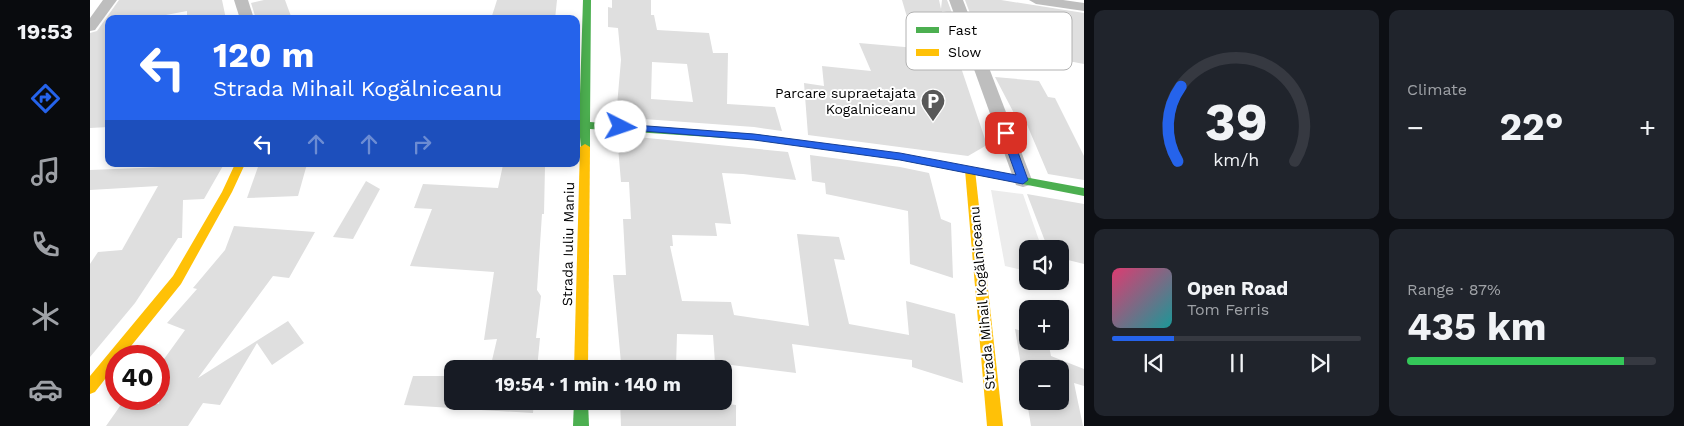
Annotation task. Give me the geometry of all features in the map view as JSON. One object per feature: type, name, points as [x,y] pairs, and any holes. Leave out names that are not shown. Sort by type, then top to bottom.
[{"type":"street","points":[[90,27],[110,0]]},
{"type":"street","points":[[241,0],[246,15]]},
{"type":"street","name":"Strada Iuliu Maniu","points":[[581,360],[587,0]]},
{"type":"street","points":[[956,0],[960,12]]},
{"type":"street","points":[[1036,0],[1084,7]]},
{"type":"street","points":[[982,70],[1023,180]]},
{"type":"street","points":[[584,124],[754,137],[900,157],[1084,192]]},
{"type":"street","points":[[90,387],[177,280],[227,192],[239,167]]},
{"type":"street","name":"Strada Mihail Kogălniceanu","points":[[970,170],[995,426]]},
{"type":"street","points":[[581,410],[581,426]]},
{"type":"shaded area","points":[[991,190],[1023,194],[1039,240],[1019,240],[1019,269],[1005,266]]},
{"type":"building","points":[[119,0],[222,0],[225,15],[187,15],[187,11],[166,15],[108,15]]},
{"type":"building","points":[[264,0],[285,0],[291,15],[255,15],[251,3]]},
{"type":"building","points":[[497,0],[557,0],[555,15],[492,15]]},
{"type":"building","points":[[612,0],[651,0],[651,15],[654,15],[657,30],[709,33],[713,53],[728,53],[727,104],[775,107],[782,131],[754,127],[616,117],[621,60],[618,28],[608,27],[608,7],[612,8]],"holes":[[[652,62],[687,64],[693,102],[651,99]]]},
{"type":"building","points":[[902,0],[939,0],[941,9],[942,0],[947,0],[952,12],[906,12],[906,14]]},
{"type":"building","points":[[965,0],[1001,0],[1084,13],[1084,64],[1072,62],[1072,12],[970,12]]},
{"type":"building","points":[[105,20],[105,127],[90,128],[90,33],[97,31]]},
{"type":"building","points":[[859,43],[906,47],[906,70],[962,70],[987,145],[968,156],[808,135],[804,83],[824,86],[822,66],[871,71]]},
{"type":"building","points":[[995,77],[1039,81],[1048,97],[1055,98],[1084,156],[1084,180],[1048,174],[1025,120],[1017,119]]},
{"type":"building","points":[[617,135],[788,152],[796,180],[722,173],[731,224],[715,223],[717,236],[672,235],[673,246],[670,246],[682,301],[731,302],[734,315],[809,326],[797,234],[839,237],[845,260],[834,259],[849,324],[909,335],[906,301],[955,314],[963,383],[912,367],[912,360],[792,344],[796,373],[732,365],[732,360],[715,360],[713,335],[677,334],[676,360],[621,360],[613,275],[626,275],[623,219],[631,219],[629,182],[621,182]]},
{"type":"building","points":[[810,155],[900,167],[929,173],[941,219],[951,223],[953,278],[910,264],[908,211],[826,194],[825,183],[812,181]]},
{"type":"building","points":[[222,167],[204,199],[183,200],[182,238],[178,238],[135,303],[90,357],[90,264],[98,252],[122,250],[158,186],[90,190],[90,170]]},
{"type":"building","points":[[258,167],[306,167],[298,196],[247,198]]},
{"type":"building","points":[[503,167],[545,167],[544,214],[542,214],[537,290],[541,296],[536,338],[540,338],[538,360],[492,360],[497,339],[484,340],[494,272],[410,266],[432,209],[414,208],[423,184],[498,188]]},
{"type":"building","points":[[366,181],[380,189],[353,239],[333,237]]},
{"type":"building","points":[[1027,194],[1084,204],[1084,264],[1069,260],[1069,240],[1045,240]]},
{"type":"building","points":[[234,226],[315,232],[289,278],[273,276],[198,378],[288,321],[304,343],[272,365],[257,343],[220,405],[203,403],[188,426],[106,426],[117,410],[170,410],[170,351],[185,330],[167,323],[197,289],[193,288],[225,250]]},
{"type":"building","points":[[1015,329],[1019,330],[1019,350],[1050,350],[1051,356],[1061,360],[1020,360]]},
{"type":"building","points":[[1069,363],[1084,369],[1084,386],[1074,383],[1083,426],[1031,426],[1028,410],[1069,410]]},
{"type":"building","points":[[413,376],[444,376],[444,408],[404,405]]},
{"type":"building","points":[[732,404],[736,405],[736,426],[621,426],[620,410],[732,410]]},
{"type":"building","points":[[481,410],[533,410],[533,413]]},
{"type":"traffic: fast","points":[[585,147],[587,0]]},
{"type":"traffic: fast","points":[[584,125],[754,137],[900,157],[1084,192]]},
{"type":"traffic: fast","points":[[581,410],[581,426]]},
{"type":"traffic: slow","points":[[581,360],[585,147]]},
{"type":"traffic: slow","points":[[90,387],[177,280],[227,192],[239,167]]},
{"type":"traffic: slow","points":[[970,170],[995,426]]},
{"type":"place","name":"Parcare supraetajata Kogalniceanu","points":[[933,122]]},
{"type":"route","points":[[621,127],[754,137],[900,157],[1023,180],[1006,133]]}]
